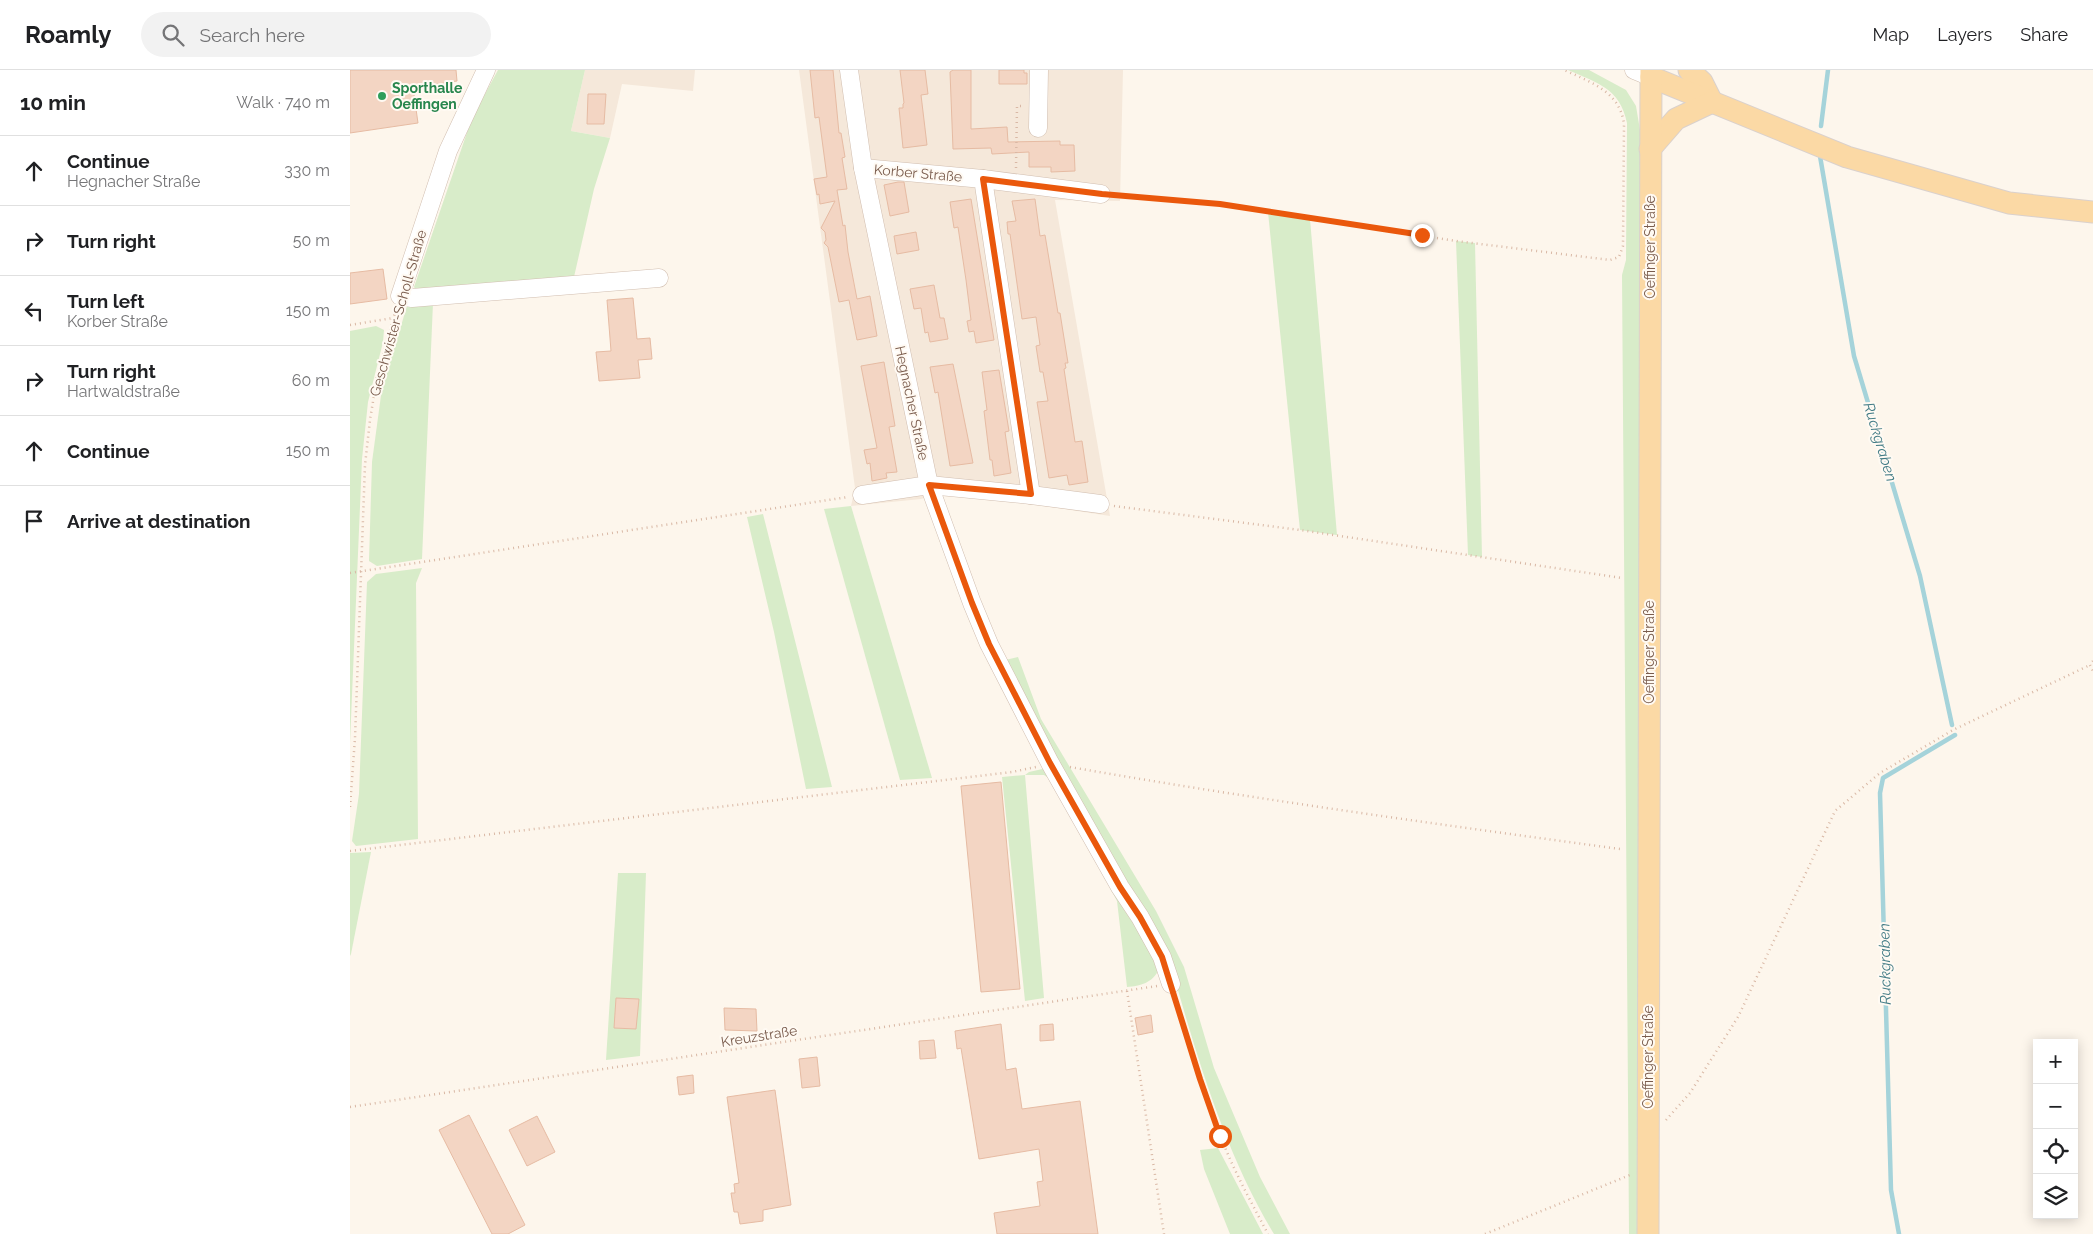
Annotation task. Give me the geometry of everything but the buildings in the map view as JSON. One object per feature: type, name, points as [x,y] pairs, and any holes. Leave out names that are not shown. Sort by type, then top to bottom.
[{"type":"main road","points":[[1689,70],[1702,82],[1712,102]]},
{"type":"main road","points":[[1645,72],[1712,102],[1847,157],[2009,203],[2093,212]]},
{"type":"main road","name":"Oeffinger Straße","points":[[1645,72],[1650,149],[1648,1234]]},
{"type":"main road","points":[[1650,149],[1676,119],[1712,102]]},
{"type":"street","name":"Geschwister-Scholl-Straße","points":[[400,296],[448,151],[486,70]]},
{"type":"street","name":"Hegnacher Straße","points":[[849,70],[863,168],[929,485],[989,644],[1050,763],[1120,887],[1140,917],[1157,949],[1171,984]]},
{"type":"street","points":[[1038,70],[1038,128]]},
{"type":"street","name":"Korber Straße","points":[[863,168],[983,179],[1102,194]]},
{"type":"street","points":[[983,179],[1031,494]]},
{"type":"street","points":[[400,296],[412,298],[659,278]]},
{"type":"street","points":[[862,495],[929,485],[1031,494],[1100,504]]},
{"type":"path","points":[[1102,194],[1220,204],[1456,241],[1610,260],[1619,256],[1623,246],[1623,113],[1611,95],[1564,70]]},
{"type":"path","points":[[1016,183],[1017,106],[1039,106]]},
{"type":"path","name":"Geschwister-Scholl-Straße","points":[[350,807],[363,571],[365,465],[377,377],[400,296]]},
{"type":"path","points":[[350,325],[393,318]]},
{"type":"path","points":[[350,573],[862,495]]},
{"type":"path","points":[[1100,504],[1300,530],[1622,578]]},
{"type":"path","points":[[1648,1140],[1690,1093],[1738,1017],[1835,811],[1880,774],[1953,730],[2090,665],[2093,661]]},
{"type":"path","points":[[2090,665],[2093,671]]},
{"type":"path","points":[[350,851],[1012,772],[1050,763],[1193,788],[1620,849]]},
{"type":"path","points":[[1171,984],[1200,1079],[1220,1136],[1244,1189],[1268,1234]]},
{"type":"path","name":"Kreuzstraße","points":[[350,1107],[1171,984]]},
{"type":"path","points":[[1127,991],[1164,1234]]},
{"type":"path","points":[[1485,1234],[1648,1168]]},
{"type":"shaded area","points":[[585,70],[695,70],[693,91],[622,84],[610,138],[571,131]]},
{"type":"shaded area","points":[[799,70],[1123,70],[1120,201],[1055,200],[1110,516],[945,491],[921,499],[851,506],[855,488]]},
{"type":"green space","points":[[498,70],[585,70],[571,131],[610,138],[594,189],[574,277],[419,294],[414,287],[472,118]]},
{"type":"green space","points":[[1568,70],[1589,70],[1626,90],[1636,106],[1640,130],[1643,1234],[1629,1234],[1622,275],[1626,260],[1627,123],[1624,111],[1613,94],[1598,83]]},
{"type":"green space","points":[[1268,212],[1310,219],[1337,535],[1300,530]]},
{"type":"green space","points":[[1456,241],[1475,243],[1482,557],[1468,555]]},
{"type":"green space","points":[[433,303],[422,559],[377,566],[369,561],[372,462],[382,388],[407,306]]},
{"type":"green space","points":[[376,326],[384,330],[383,342],[368,402],[362,459],[350,743],[350,331]]},
{"type":"green space","points":[[851,506],[932,778],[900,780],[824,509]]},
{"type":"green space","points":[[763,514],[832,787],[806,789],[774,632],[747,517]]},
{"type":"green space","points":[[422,568],[416,583],[418,839],[356,846],[352,841],[359,794],[367,582],[376,574]]},
{"type":"green space","points":[[1018,657],[1041,719],[1156,911],[1184,967],[1214,1068],[1260,1177],[1290,1234],[1274,1234],[1240,1169],[1201,1067],[1170,962],[1001,661]]},
{"type":"green space","points":[[1047,768],[1055,777],[1159,969],[1150,981],[1141,985],[1127,987],[1117,901],[1053,781],[1044,775],[1025,775],[1029,772]]},
{"type":"green space","points":[[1025,775],[1044,998],[1025,1001],[1002,777]]},
{"type":"green space","points":[[371,852],[351,954],[350,956],[350,853]]},
{"type":"green space","points":[[618,873],[646,873],[640,1056],[606,1060]]},
{"type":"green space","points":[[1218,1148],[1263,1234],[1230,1234],[1204,1169],[1200,1150]]},
{"type":"waterway","name":"Ruckgraben","points":[[1821,126],[1828,70]]},
{"type":"waterway","name":"Ruckgraben","points":[[1820,156],[1854,356],[1920,576],[1952,725]]},
{"type":"waterway","name":"Ruckgraben","points":[[1899,1234],[1891,1190],[1880,793],[1883,778],[1955,735]]},
{"type":"place","name":"Sporthalle Oeffingen","points":[[382,96]]},
{"type":"route","points":[[1220,1136],[1162,957],[1050,763],[989,644],[929,485],[1031,494],[983,179],[1102,194],[1220,204],[1422,235]]}]
